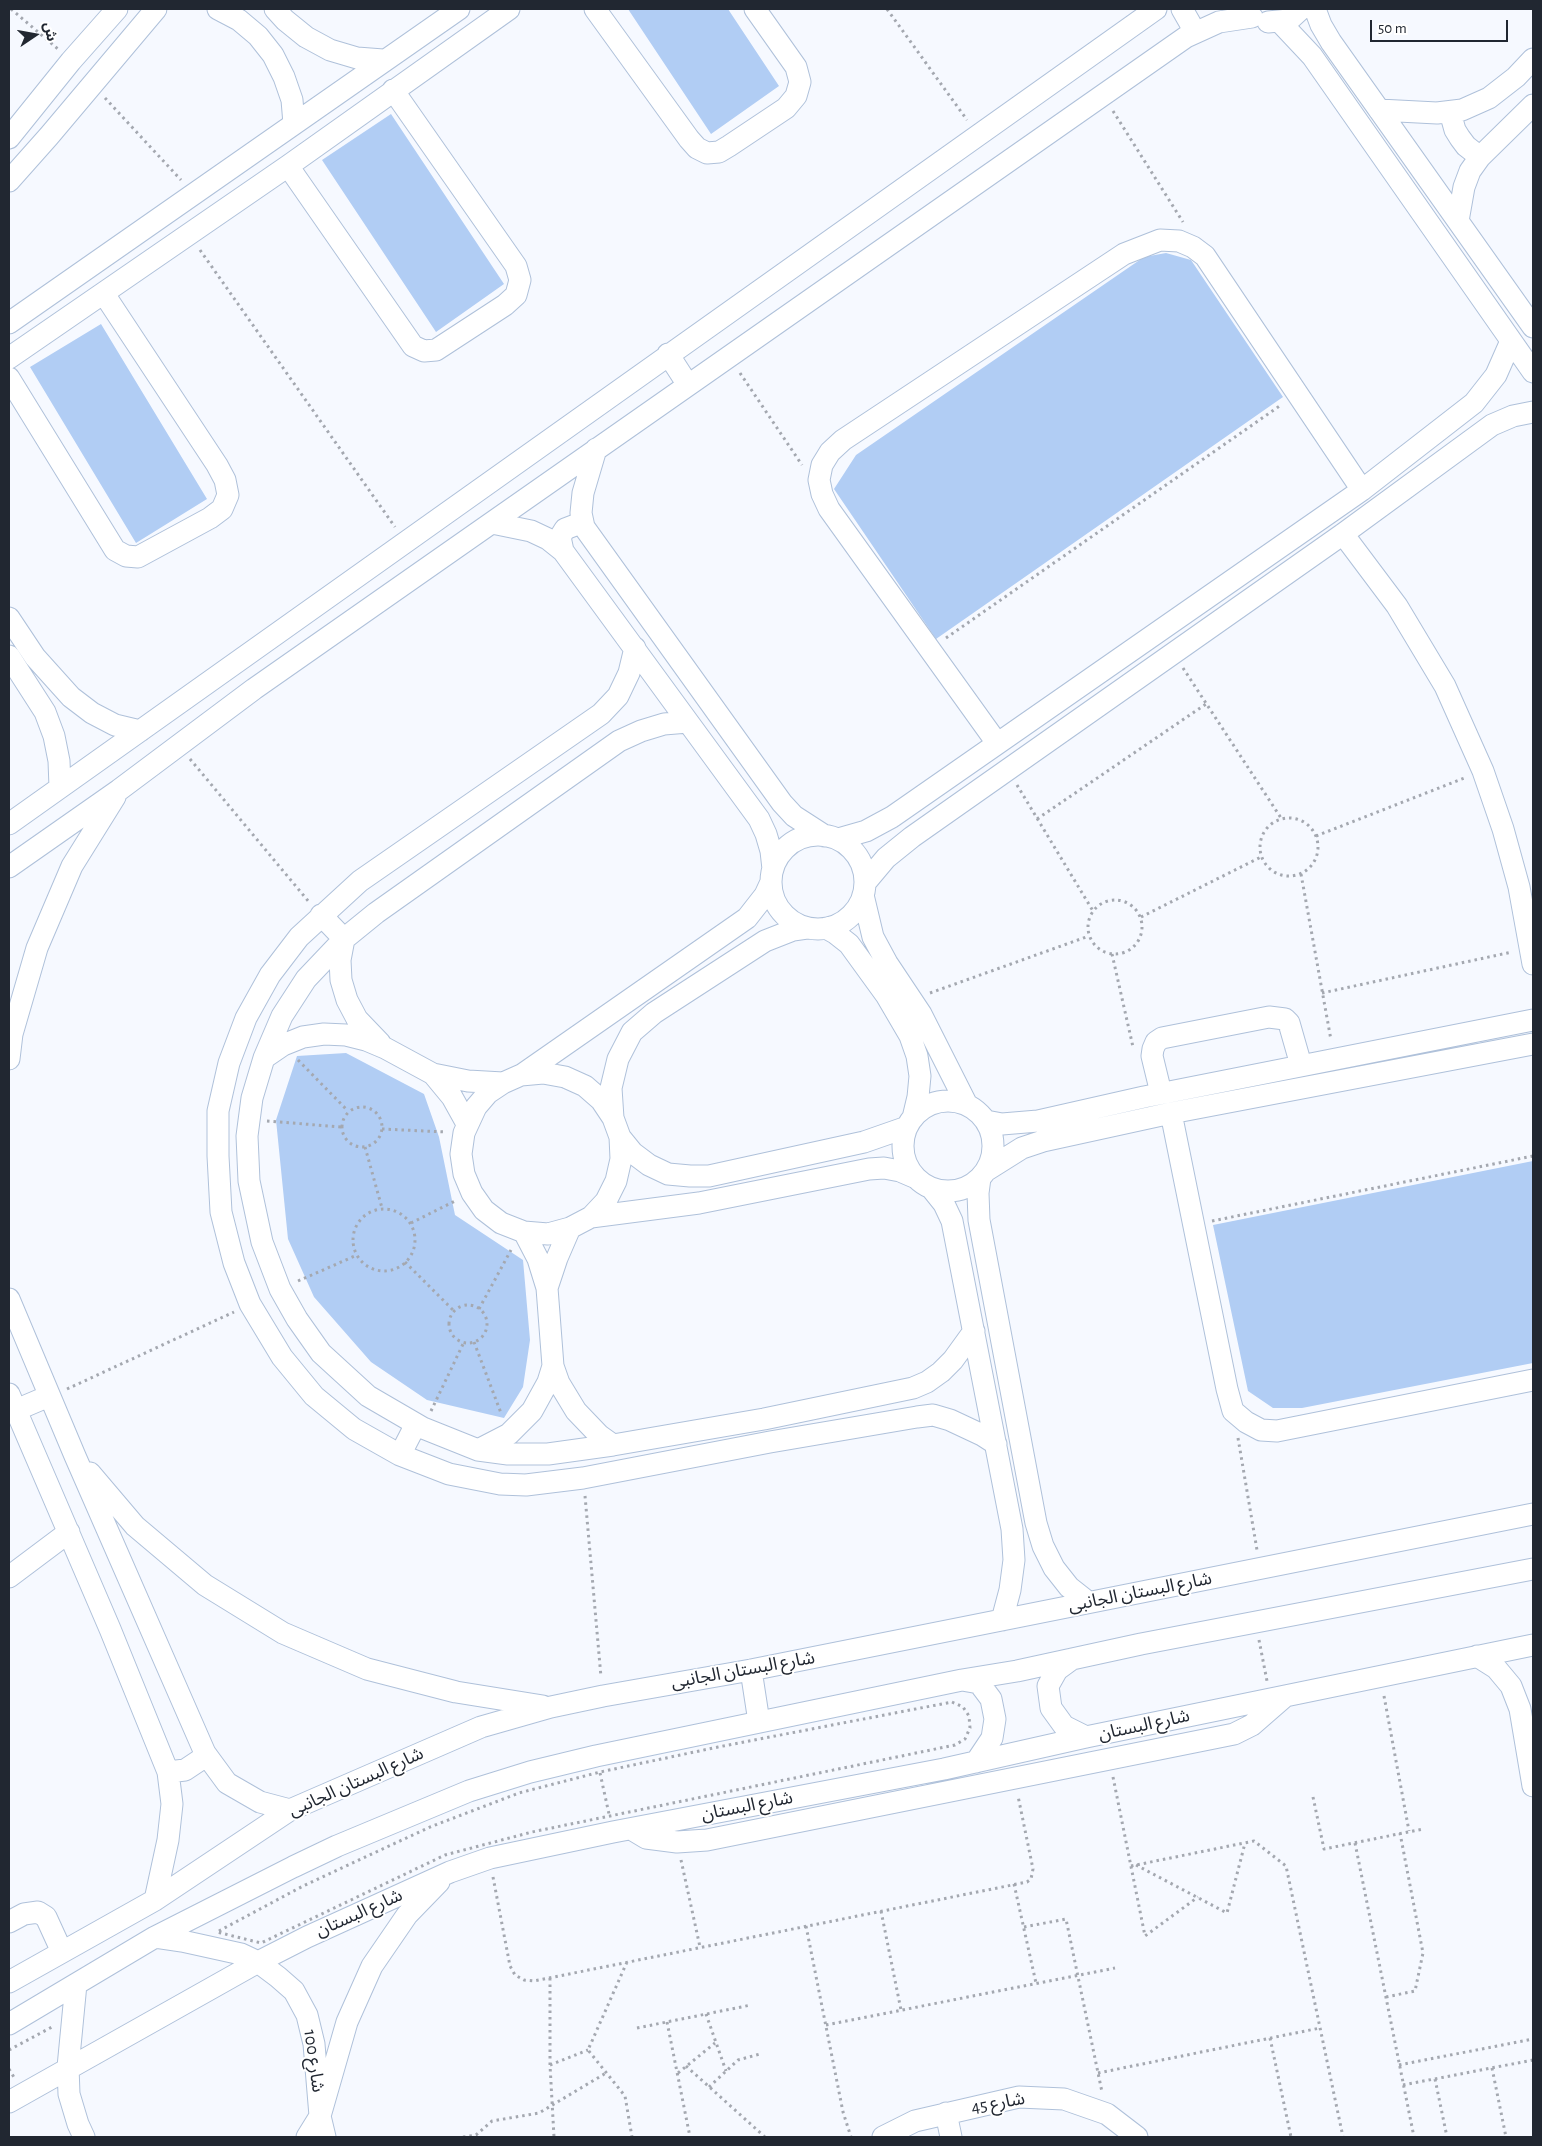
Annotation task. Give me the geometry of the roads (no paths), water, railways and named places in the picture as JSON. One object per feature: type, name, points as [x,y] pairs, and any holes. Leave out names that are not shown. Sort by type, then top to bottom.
[{"type":"street","points":[[9,138],[71,61],[117,9]]},
{"type":"street","points":[[9,181],[156,9]]},
{"type":"street","points":[[218,9],[239,20],[252,31],[273,55],[284,76],[292,100],[294,124]]},
{"type":"street","points":[[275,9],[306,37],[330,50],[356,58],[383,60]]},
{"type":"street","points":[[9,323],[383,60],[459,9],[476,32]]},
{"type":"street","points":[[9,358],[288,166],[509,9]]},
{"type":"street","points":[[595,9],[689,139],[696,148],[707,153],[719,152],[729,146],[786,108],[796,96],[800,82],[796,67],[755,9]]},
{"type":"street","points":[[9,824],[1156,9]]},
{"type":"street","points":[[1182,9],[1193,33]]},
{"type":"street","points":[[9,867],[119,790],[254,689],[1193,33],[1247,13],[1270,22],[1280,22],[1288,20],[1301,9]]},
{"type":"street","points":[[1315,9],[1321,25],[1331,42],[1533,327]]},
{"type":"street","points":[[1280,22],[1312,56],[1533,372]]},
{"type":"street","points":[[1312,56],[1321,44],[1331,42]]},
{"type":"street","points":[[1379,110],[1437,113],[1462,110],[1489,98],[1516,77],[1533,59]]},
{"type":"street","points":[[288,166],[413,346],[424,351],[436,350],[505,305],[516,295],[520,280],[516,266],[393,90]]},
{"type":"street","points":[[1458,221],[1464,187],[1470,171],[1480,157],[1533,105]]},
{"type":"street","points":[[1450,112],[1455,130],[1460,138],[1466,146],[1480,157]]},
{"type":"street","points":[[997,743],[829,509],[822,494],[819,480],[822,465],[830,452],[843,440],[1124,254],[1160,240],[1179,241],[1193,246],[1205,256],[1362,490]]},
{"type":"street","points":[[9,378],[116,550],[126,556],[138,557],[210,518],[222,509],[228,495],[225,480],[217,465],[104,294]]},
{"type":"street","points":[[1511,341],[1496,375],[1474,403],[1362,490],[880,824],[831,838],[812,836],[788,846],[779,857],[765,895],[747,918],[512,1079],[488,1093],[476,1107],[465,1129],[462,1160],[464,1174],[472,1193],[484,1210],[501,1223],[522,1232],[548,1234],[570,1228],[591,1217],[606,1201],[616,1181],[621,1159],[612,1088],[618,1059],[632,1032],[654,1013],[765,940],[793,930],[839,924],[850,917],[858,907],[864,889],[886,858],[905,842],[1343,534],[1499,421],[1533,412]]},
{"type":"street","points":[[668,354],[688,385]]},
{"type":"street","points":[[1481,394],[1499,421]]},
{"type":"street","points":[[596,449],[587,473],[583,493],[581,513],[584,527],[782,803],[794,816],[849,847],[857,857],[863,870],[864,889],[873,937],[887,963],[938,1044],[967,1105]]},
{"type":"street","points":[[492,523],[531,531],[548,539],[563,551],[759,819],[771,851],[773,895],[778,907],[787,917],[817,928],[835,932],[849,944],[886,995],[910,1036],[917,1056],[920,1076],[918,1097],[904,1142],[904,1158],[923,1183],[944,1204],[952,1225],[1012,1529],[1014,1560],[1010,1590],[1002,1620]]},
{"type":"street","points":[[563,551],[560,537],[565,529],[578,524],[584,527]]},
{"type":"street","points":[[1343,534],[1397,606],[1445,686],[1483,771],[1503,829],[1520,888],[1532,956]]},
{"type":"street","points":[[1264,558],[1278,580]]},
{"type":"street","points":[[9,618],[35,657],[71,697],[92,713],[115,725],[140,731]]},
{"type":"street","points":[[635,648],[630,673],[618,696],[601,714],[360,881],[299,937],[270,975],[246,1018],[228,1063],[218,1111],[221,1212],[234,1263],[250,1304],[282,1357],[314,1396],[354,1429],[400,1455],[449,1474],[500,1484],[526,1484],[583,1478],[691,1456],[917,1417],[933,1416],[950,1420],[982,1434],[996,1444]]},
{"type":"street","points":[[9,656],[45,712],[54,736],[59,761],[60,787]]},
{"type":"street","points":[[236,663],[254,689]]},
{"type":"street","points":[[30,690],[52,676]]},
{"type":"street","points":[[601,714],[607,714],[617,719],[622,730],[619,741]]},
{"type":"street","points":[[688,722],[640,730],[619,741],[376,913],[344,939],[306,979],[282,1016],[264,1058],[252,1098],[247,1136],[249,1181],[262,1242],[280,1289],[321,1353],[368,1396],[419,1426],[478,1450],[508,1454],[548,1454],[687,1432],[913,1388],[927,1382],[941,1372],[953,1360],[974,1331]]},
{"type":"street","points":[[9,1058],[12,1034],[37,948],[72,866],[119,790]]},
{"type":"street","points":[[321,916],[344,939]]},
{"type":"street","points":[[344,939],[340,960],[341,980],[347,1000],[357,1019],[386,1048]]},
{"type":"street","points":[[1161,1093],[1152,1056],[1156,1042],[1162,1038],[1269,1016],[1284,1018],[1289,1023],[1301,1065]]},
{"type":"street","points":[[986,1121],[1002,1124],[1031,1122],[1161,1093],[1533,1020]]},
{"type":"street","points":[[1469,1033],[1472,1055]]},
{"type":"street","points":[[264,1058],[283,1045],[303,1037],[324,1034],[346,1035],[386,1048],[433,1074],[468,1081],[512,1079],[543,1073],[565,1076],[585,1086],[601,1100],[633,1153],[649,1165],[668,1174],[709,1176],[864,1142],[910,1122],[924,1108],[938,1102],[953,1101],[967,1105],[978,1112],[986,1121],[992,1137],[993,1154],[983,1174],[978,1194],[979,1220],[1036,1523],[1043,1546],[1054,1568],[1069,1587],[1088,1602]]},
{"type":"street","points":[[591,1217],[699,1203],[869,1169],[884,1168],[900,1171],[923,1183],[952,1192],[972,1185],[1006,1157],[1035,1143],[1171,1113],[1533,1044]]},
{"type":"street","points":[[433,1074],[452,1098],[465,1129]]},
{"type":"street","points":[[1171,1113],[1233,1411],[1246,1422],[1261,1430],[1277,1431],[1533,1380]]},
{"type":"street","points":[[1031,1122],[1035,1143]]},
{"type":"street","points":[[952,1225],[979,1220]]},
{"type":"street","points":[[547,1288],[570,1228]]},
{"type":"street","points":[[522,1232],[538,1259],[547,1288],[553,1366],[566,1398],[600,1435],[613,1444]]},
{"type":"street","points":[[9,1297],[74,1456],[205,1753],[227,1783],[260,1802],[290,1810]]},
{"type":"street","points":[[478,1450],[509,1434],[521,1423],[536,1404],[548,1382],[553,1366]]},
{"type":"street","points":[[913,1388],[922,1393],[926,1404],[917,1417]]},
{"type":"street","points":[[49,1396],[11,1406],[69,1532],[168,1772],[172,1804],[167,1848],[155,1900]]},
{"type":"street","points":[[400,1455],[419,1426]]},
{"type":"street","points":[[687,1432],[691,1456]]},
{"type":"street","points":[[74,1456],[135,1526],[205,1585],[283,1633],[367,1669],[456,1692],[551,1707]]},
{"type":"street","name":"شارع البستان الجانبى","points":[[9,1982],[155,1900],[290,1810],[481,1727],[551,1707],[603,1696],[751,1670],[1533,1514]]},
{"type":"street","points":[[9,1577],[69,1532]]},
{"type":"street","points":[[1014,1560],[1020,1562],[1032,1561],[1041,1552],[1043,1546]]},
{"type":"street","points":[[9,2024],[155,1937],[337,1846],[469,1791],[530,1772],[598,1764],[759,1722],[962,1680],[1017,1671],[1075,1658],[1533,1569]]},
{"type":"street","name":"شارع البستان","points":[[9,2102],[68,2067],[307,1937],[450,1872],[490,1858],[618,1825],[976,1762],[1086,1737],[1281,1688],[1381,1675],[1533,1645]]},
{"type":"street","points":[[1477,1656],[1496,1668],[1511,1686],[1520,1709],[1533,1786]]},
{"type":"street","points":[[1075,1658],[1057,1670],[1048,1686],[1051,1708],[1064,1726],[1086,1737]]},
{"type":"street","points":[[751,1670],[759,1722]]},
{"type":"street","points":[[962,1680],[978,1683],[991,1699],[995,1718],[992,1738],[976,1762]]},
{"type":"street","points":[[618,1825],[646,1838],[678,1842],[708,1840],[1234,1734],[1252,1725],[1281,1688]]},
{"type":"street","points":[[168,1772],[185,1770],[200,1760],[205,1753]]},
{"type":"street","points":[[307,2137],[320,2116],[348,2022],[372,1966],[407,1915],[450,1872]]},
{"type":"street","points":[[9,1922],[24,1914],[38,1912],[46,1917],[62,1952]]},
{"type":"street","name":"شارع 100","points":[[155,1937],[241,1954],[258,1962],[278,1976],[294,1992],[307,2015],[314,2044],[320,2116],[325,2137]]},
{"type":"street","points":[[76,1984],[68,2067],[69,2094],[84,2137]]},
{"type":"street","name":"شارع 45","points":[[883,2137],[915,2121],[1019,2097],[1064,2099],[1107,2114],[1137,2137]]},
{"type":"street","points":[[946,2113],[951,2137]]}]
